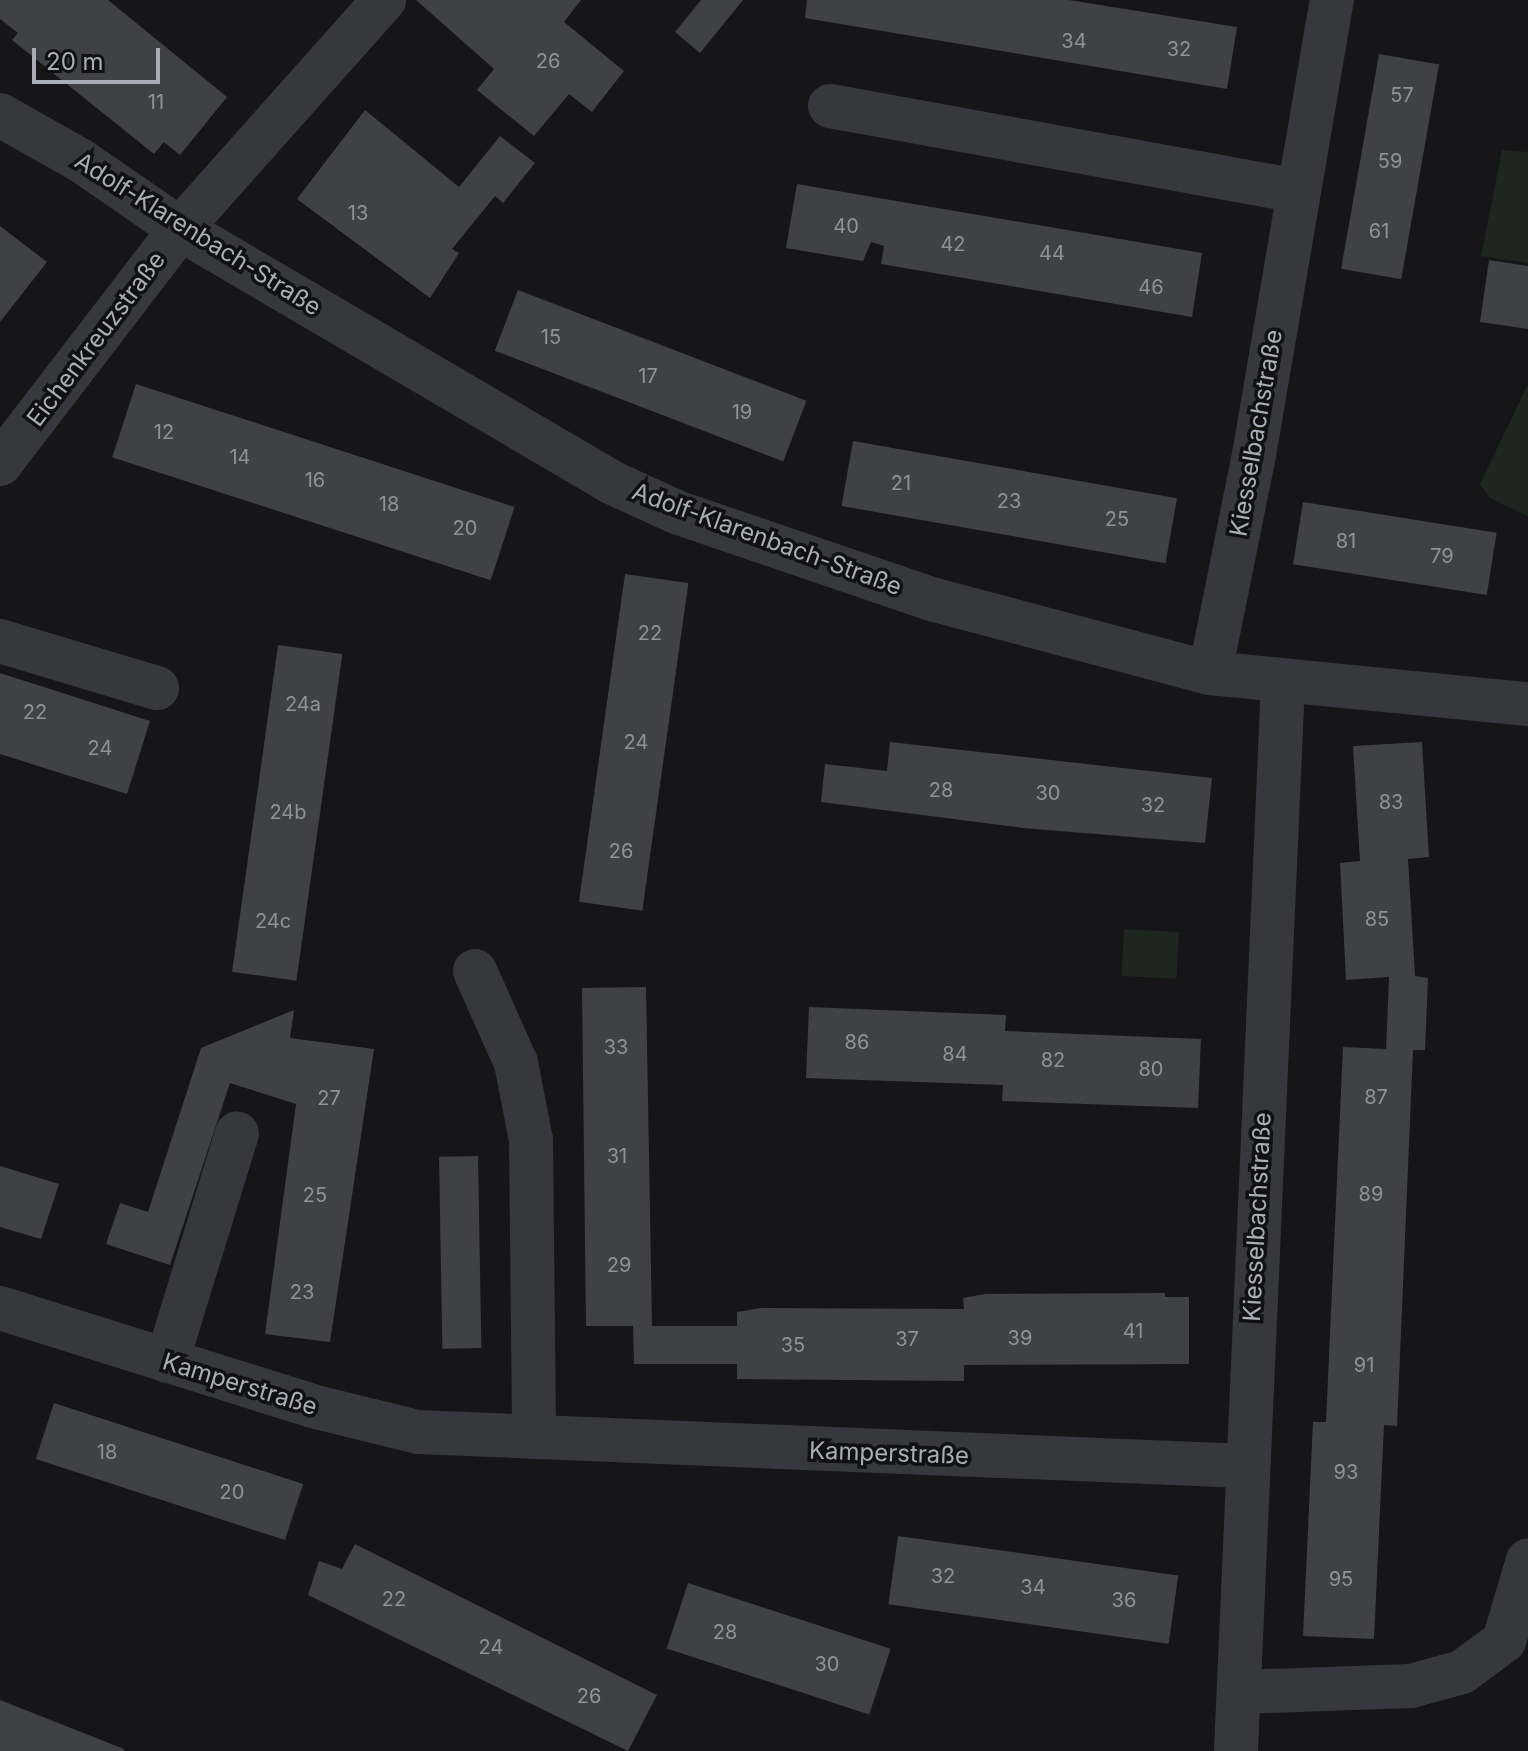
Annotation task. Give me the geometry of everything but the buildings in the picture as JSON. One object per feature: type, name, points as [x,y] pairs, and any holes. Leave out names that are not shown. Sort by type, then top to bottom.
[{"type":"street","name":"Eichenkreuzstraße","points":[[0,464],[180,229],[384,0]]},
{"type":"street","name":"Kiesselbachstraße","points":[[1210,673],[1256,441],[1332,0]]},
{"type":"street","points":[[830,106],[1297,191]]},
{"type":"street","name":"Adolf-Klarenbach-Straße","points":[[0,115],[80,160],[180,229],[613,483],[676,512],[935,600],[1210,673],[1283,683],[1528,704]]},
{"type":"street","points":[[0,641],[157,688]]},
{"type":"street","name":"Kiesselbachstraße","points":[[1236,1751],[1245,1466],[1283,683]]},
{"type":"street","points":[[475,971],[516,1063],[531,1140],[534,1437]]},
{"type":"street","points":[[167,1361],[237,1134]]},
{"type":"street","name":"Kamperstraße","points":[[0,1308],[362,1421],[418,1432],[1245,1466]]},
{"type":"street","points":[[1239,1692],[1411,1686],[1462,1672],[1504,1641],[1528,1560]]},
{"type":"shaded area","points":[[1502,150],[1528,152],[1528,263],[1481,256]]},
{"type":"shaded area","points":[[1528,384],[1528,516],[1490,498],[1480,484]]},
{"type":"shaded area","points":[[1124,929],[1179,932],[1176,979],[1122,976]]}]
